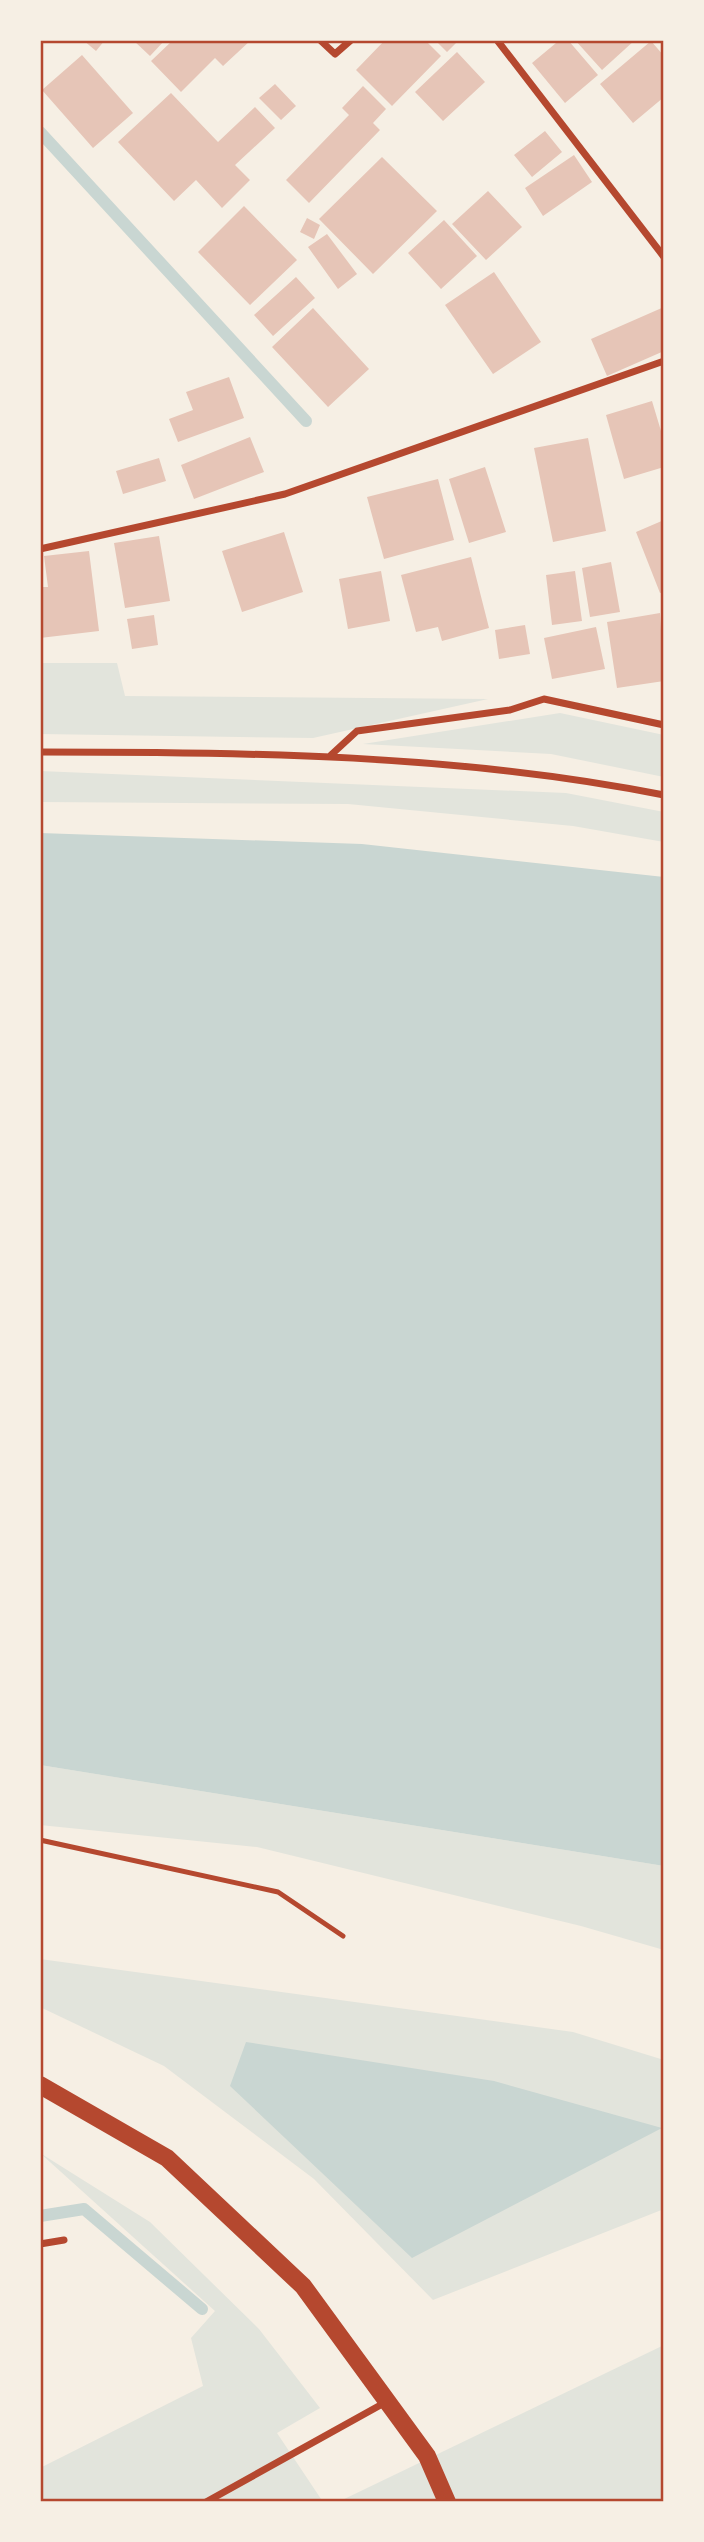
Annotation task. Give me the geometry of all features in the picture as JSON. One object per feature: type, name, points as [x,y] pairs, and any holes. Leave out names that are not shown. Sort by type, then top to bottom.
[{"type":"main road","points":[[40,2085],[167,2158],[303,2286],[427,2456],[447,2502]]},
{"type":"street","points":[[320,40],[335,54],[351,40]]},
{"type":"street","points":[[496,40],[664,257]]},
{"type":"street","points":[[40,549],[285,494],[664,361]]},
{"type":"street","points":[[331,755],[357,731],[510,710],[544,699],[664,725]]},
{"type":"street","points":[[40,752],[331,755],[576,778],[664,795]]},
{"type":"street","points":[[40,2244],[64,2240]]},
{"type":"street","points":[[206,2502],[388,2401]]},
{"type":"lane","points":[[40,1840],[278,1892],[342,1936]]},
{"type":"shaded area","points":[[40,663],[117,663],[125,696],[488,699],[313,738],[40,734]]},
{"type":"shaded area","points":[[560,713],[664,735],[664,777],[551,754],[363,744]]},
{"type":"shaded area","points":[[40,771],[566,793],[664,812],[664,842],[573,826],[348,804],[40,802]]},
{"type":"shaded area","points":[[40,833],[362,844],[664,877],[664,1866],[40,1765]]},
{"type":"shaded area","points":[[40,1765],[664,1866],[664,1950],[581,1926],[257,1847],[40,1825]]},
{"type":"shaded area","points":[[40,1959],[573,2032],[664,2060],[664,2209],[433,2300],[314,2179],[164,2066],[40,2007]]},
{"type":"shaded area","points":[[246,2042],[494,2081],[662,2128],[412,2258],[230,2086]]},
{"type":"shaded area","points":[[40,2153],[150,2222],[259,2329],[320,2408],[277,2433],[323,2502],[40,2502],[40,2468],[203,2386],[191,2338],[215,2311]]},
{"type":"shaded area","points":[[664,2345],[664,2502],[338,2502]]},
{"type":"building","points":[[83,40],[105,40],[96,51]]},
{"type":"building","points":[[133,40],[165,40],[150,56]]},
{"type":"building","points":[[173,40],[251,40],[223,66],[215,58],[181,92],[151,61]]},
{"type":"building","points":[[385,40],[425,40],[441,56],[392,106],[356,70]]},
{"type":"building","points":[[435,40],[459,40],[447,52]]},
{"type":"building","points":[[553,40],[568,40],[598,75],[565,103],[532,63],[556,43]]},
{"type":"building","points":[[575,40],[635,40],[602,70]]},
{"type":"building","points":[[651,41],[664,56],[664,97],[633,123],[600,84]]},
{"type":"building","points":[[457,52],[485,82],[443,121],[415,92]]},
{"type":"building","points":[[82,55],[133,113],[93,148],[42,90]]},
{"type":"building","points":[[275,84],[296,106],[281,120],[259,98]]},
{"type":"building","points":[[363,86],[386,109],[373,123],[380,130],[309,203],[286,180],[349,115],[342,108]]},
{"type":"building","points":[[171,93],[218,142],[255,107],[275,128],[235,165],[250,180],[222,208],[196,180],[174,201],[118,142]]},
{"type":"building","points":[[545,131],[562,152],[532,177],[514,155]]},
{"type":"building","points":[[574,155],[592,182],[543,216],[525,188]]},
{"type":"building","points":[[382,157],[437,211],[373,274],[319,219]]},
{"type":"building","points":[[488,191],[522,227],[486,260],[452,224]]},
{"type":"building","points":[[244,206],[297,260],[250,305],[198,252]]},
{"type":"building","points":[[307,218],[320,225],[314,239],[300,232]]},
{"type":"building","points":[[444,220],[477,256],[441,289],[408,253]]},
{"type":"building","points":[[327,234],[357,274],[338,289],[308,247]]},
{"type":"building","points":[[494,272],[541,342],[493,374],[445,305]]},
{"type":"building","points":[[296,277],[315,298],[273,336],[254,315]]},
{"type":"building","points":[[664,307],[664,351],[607,376],[591,339]]},
{"type":"building","points":[[313,308],[369,369],[328,407],[272,347]]},
{"type":"building","points":[[229,377],[244,418],[178,442],[169,419],[193,410],[186,392]]},
{"type":"building","points":[[652,401],[664,441],[664,467],[624,479],[606,415]]},
{"type":"building","points":[[250,437],[264,472],[194,499],[181,465]]},
{"type":"building","points":[[588,438],[606,531],[553,542],[534,448]]},
{"type":"building","points":[[159,458],[166,481],[123,494],[116,471]]},
{"type":"building","points":[[485,467],[506,532],[469,543],[449,479]]},
{"type":"building","points":[[438,479],[454,540],[384,559],[367,497]]},
{"type":"building","points":[[664,520],[664,592],[660,593],[636,532]]},
{"type":"building","points":[[284,532],[303,592],[242,612],[222,551]]},
{"type":"building","points":[[159,536],[170,601],[125,608],[114,543]]},
{"type":"building","points":[[89,551],[99,631],[40,638],[40,587],[48,587],[44,556]]},
{"type":"building","points":[[471,557],[489,628],[442,641],[438,627],[416,632],[401,575]]},
{"type":"building","points":[[611,562],[620,612],[590,617],[582,568]]},
{"type":"building","points":[[381,571],[390,621],[348,629],[339,579]]},
{"type":"building","points":[[575,571],[582,621],[552,625],[546,575]]},
{"type":"building","points":[[660,613],[664,681],[617,688],[607,622]]},
{"type":"building","points":[[154,615],[158,645],[132,649],[127,619]]},
{"type":"building","points":[[525,625],[530,654],[499,659],[495,630]]},
{"type":"building","points":[[596,627],[605,669],[552,679],[544,638]]},
{"type":"waterway","points":[[40,132],[306,421]]},
{"type":"waterway","points":[[40,2216],[84,2209],[202,2309]]}]
